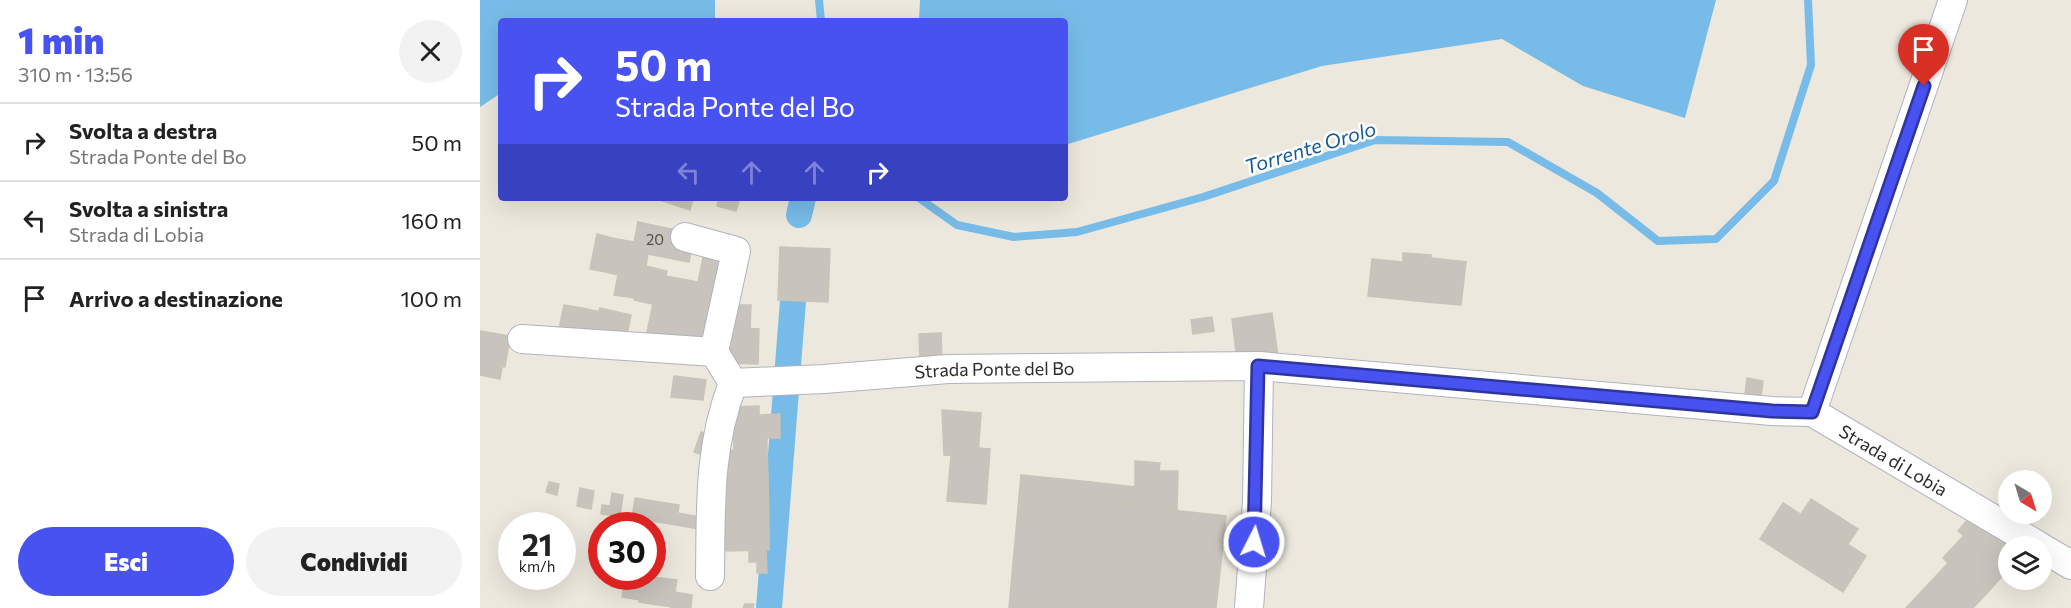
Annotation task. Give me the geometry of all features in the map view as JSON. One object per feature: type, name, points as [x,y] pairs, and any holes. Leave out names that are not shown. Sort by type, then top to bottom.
[{"type":"street","points":[[1812,412],[1953,0]]},
{"type":"street","points":[[684,237],[736,251],[714,352],[733,383],[722,412],[711,474],[710,576]]},
{"type":"street","points":[[522,339],[714,352]]},
{"type":"street","points":[[1249,608],[1257,501],[1258,366]]},
{"type":"street","name":"Strada Ponte del Bo","points":[[733,383],[948,369],[1258,366],[1772,411],[1812,412]]},
{"type":"street","name":"Strada di Lobia","points":[[1812,412],[2021,536]]},
{"type":"street","name":"Strada di Lobia","points":[[2052,554],[2071,566]]},
{"type":"water","points":[[480,0],[715,0],[715,18],[498,18],[498,95],[480,107]]},
{"type":"water","points":[[920,0],[1716,0],[1685,118],[1583,86],[1502,39],[1322,66],[1068,144],[1068,18],[919,18]]},
{"type":"building","points":[[663,201],[692,201],[690,210]]},
{"type":"building","points":[[718,201],[739,201],[736,211],[717,206]]},
{"type":"building","points":[[638,222],[680,231],[692,247],[689,262],[648,254],[646,266],[641,265],[635,298],[614,295],[618,275],[606,272],[612,238],[634,242]]},
{"type":"building","points":[[597,234],[612,238],[606,272],[590,269]]},
{"type":"building","points":[[780,247],[830,249],[828,302],[778,300]]},
{"type":"building","points":[[704,253],[725,258],[715,307],[694,302]]},
{"type":"building","points":[[1403,253],[1431,255],[1426,302],[1368,296],[1372,259],[1403,262]]},
{"type":"building","points":[[1431,258],[1466,262],[1461,305],[1426,302]]},
{"type":"building","points":[[641,265],[667,271],[662,290],[637,285]]},
{"type":"building","points":[[666,276],[698,282],[686,340],[646,337],[656,289],[662,290]]},
{"type":"building","points":[[637,285],[656,289],[653,304],[634,300]]},
{"type":"building","points":[[694,302],[715,307],[711,325],[690,321]]},
{"type":"building","points":[[564,305],[582,308],[577,332],[559,329]]},
{"type":"building","points":[[733,305],[751,305],[750,329],[730,328]]},
{"type":"building","points":[[582,308],[596,311],[590,336],[577,332]]},
{"type":"building","points":[[600,308],[631,315],[625,343],[590,336],[596,311],[598,312]]},
{"type":"building","points":[[1272,313],[1278,356],[1237,360],[1232,319]]},
{"type":"building","points":[[1212,317],[1214,331],[1193,334],[1191,320]]},
{"type":"building","points":[[690,321],[711,325],[707,344],[686,340]]},
{"type":"building","points":[[730,328],[759,329],[758,364],[730,363]]},
{"type":"building","points":[[480,331],[510,336],[505,367],[482,364],[480,371]]},
{"type":"building","points":[[941,333],[942,363],[920,363],[919,334]]},
{"type":"building","points":[[482,364],[502,367],[500,379],[480,375]]},
{"type":"building","points":[[674,376],[706,380],[703,400],[671,397]]},
{"type":"building","points":[[1747,378],[1763,381],[1761,397],[1745,395]]},
{"type":"building","points":[[759,406],[759,415],[780,414],[780,438],[767,438],[767,449],[734,451],[733,407]]},
{"type":"building","points":[[942,410],[981,413],[978,457],[944,455]]},
{"type":"building","points":[[701,432],[713,437],[706,456],[694,452]]},
{"type":"building","points":[[978,448],[990,449],[986,504],[947,501],[951,456],[978,457]]},
{"type":"building","points":[[767,449],[768,476],[721,478],[720,451]]},
{"type":"building","points":[[1135,461],[1160,463],[1159,471],[1178,471],[1177,511],[1135,506]]},
{"type":"building","points":[[1021,475],[1090,482],[1088,501],[1226,516],[1216,608],[1009,608]]},
{"type":"building","points":[[768,476],[769,532],[722,533],[721,478]]},
{"type":"building","points":[[549,482],[559,484],[557,495],[546,492]]},
{"type":"building","points":[[1090,482],[1135,487],[1135,506],[1088,501]]},
{"type":"building","points":[[580,488],[594,491],[591,509],[577,506]]},
{"type":"building","points":[[612,493],[623,495],[621,512],[601,512],[602,505],[610,506]]},
{"type":"building","points":[[635,498],[679,505],[676,525],[666,523],[666,512],[633,512]]},
{"type":"building","points":[[1811,499],[1858,529],[1848,544],[1801,514]]},
{"type":"building","points":[[1783,503],[1866,556],[1843,592],[1760,539]]},
{"type":"building","points":[[678,513],[700,517],[698,529],[676,525]]},
{"type":"building","points":[[1982,516],[2003,536],[1998,536],[1998,581],[1987,593],[1951,560],[1948,563],[1943,558]]},
{"type":"building","points":[[1969,518],[1975,523],[1964,536],[1958,531]]},
{"type":"building","points":[[769,532],[769,550],[722,551],[722,533]]},
{"type":"building","points":[[766,550],[767,573],[757,573],[757,562],[749,562],[749,551]]},
{"type":"building","points":[[1951,560],[1987,593],[1973,608],[1906,608]]},
{"type":"building","points":[[666,579],[677,580],[672,607],[639,602],[641,590],[666,590]]},
{"type":"building","points":[[623,590],[641,590],[639,600],[622,597]]},
{"type":"building","points":[[675,592],[692,595],[691,608],[671,608]]},
{"type":"building","points":[[745,604],[754,604],[753,608],[743,608]]},
{"type":"waterway","name":"Torrente Orolo","points":[[819,0],[821,18]]},
{"type":"waterway","name":"Torrente Orolo","points":[[923,201],[957,225],[1014,237],[1077,232],[1203,197],[1375,140],[1508,142],[1597,193],[1658,241],[1716,239],[1774,181],[1811,65],[1808,0]]},
{"type":"waterway","points":[[799,215],[802,201]]},
{"type":"waterway","points":[[769,608],[793,301]]},
{"type":"route","points":[[1254,542],[1257,501],[1258,366],[1772,411],[1812,412],[1924,86]]}]
